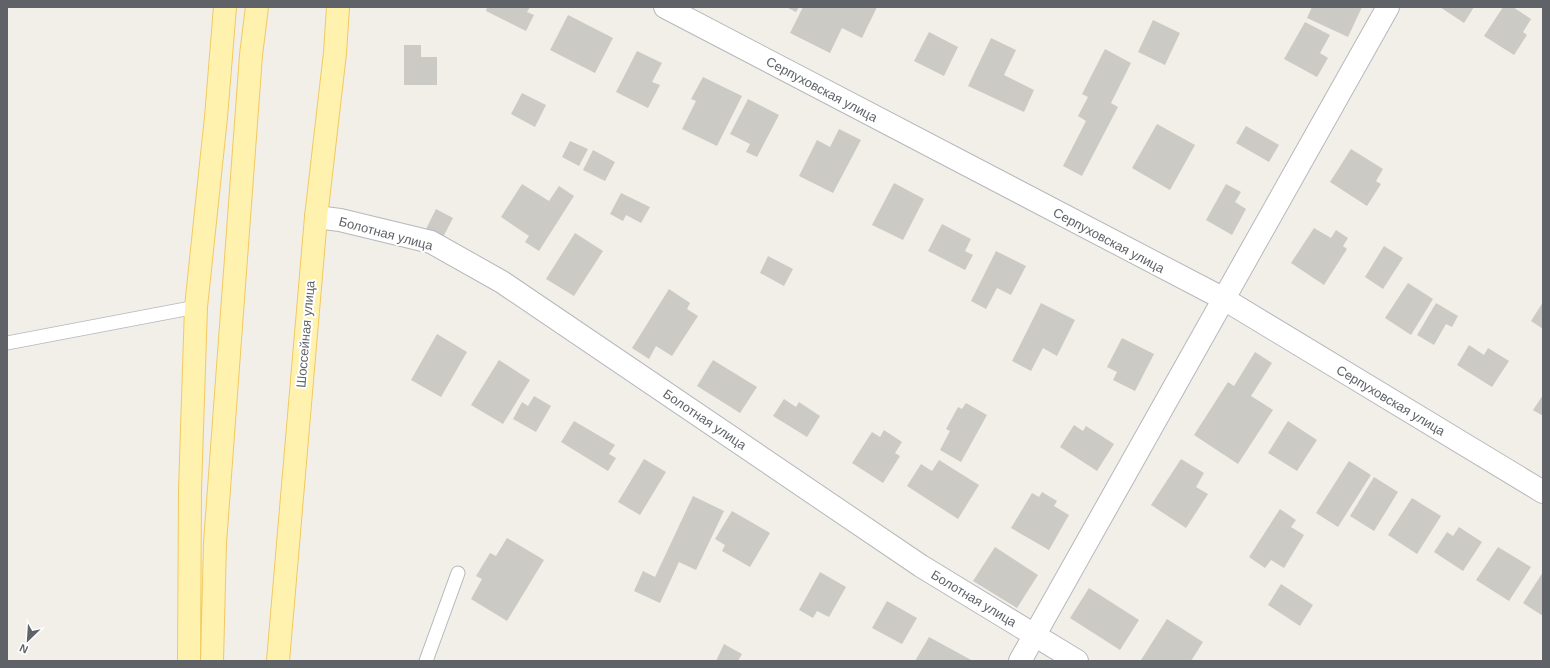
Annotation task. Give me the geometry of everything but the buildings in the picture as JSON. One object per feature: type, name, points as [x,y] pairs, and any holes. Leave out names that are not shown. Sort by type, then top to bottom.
[{"type":"main road","points":[[189,661],[190,490],[196,307],[216,117],[225,7]]},
{"type":"main road","points":[[212,661],[215,543],[251,55],[257,7]]},
{"type":"main road","name":"Шоссейная улица","points":[[278,661],[316,217],[335,53],[338,7]]},
{"type":"street","name":"Серпуховская улица","points":[[665,7],[1224,299],[1543,492]]},
{"type":"street","points":[[1020,661],[1388,7]]},
{"type":"street","name":"Болотная улица","points":[[316,217],[340,220],[431,242],[502,282],[921,566],[1077,661]]},
{"type":"lane","points":[[7,343],[196,307]]},
{"type":"lane","points":[[426,661],[458,573]]}]
